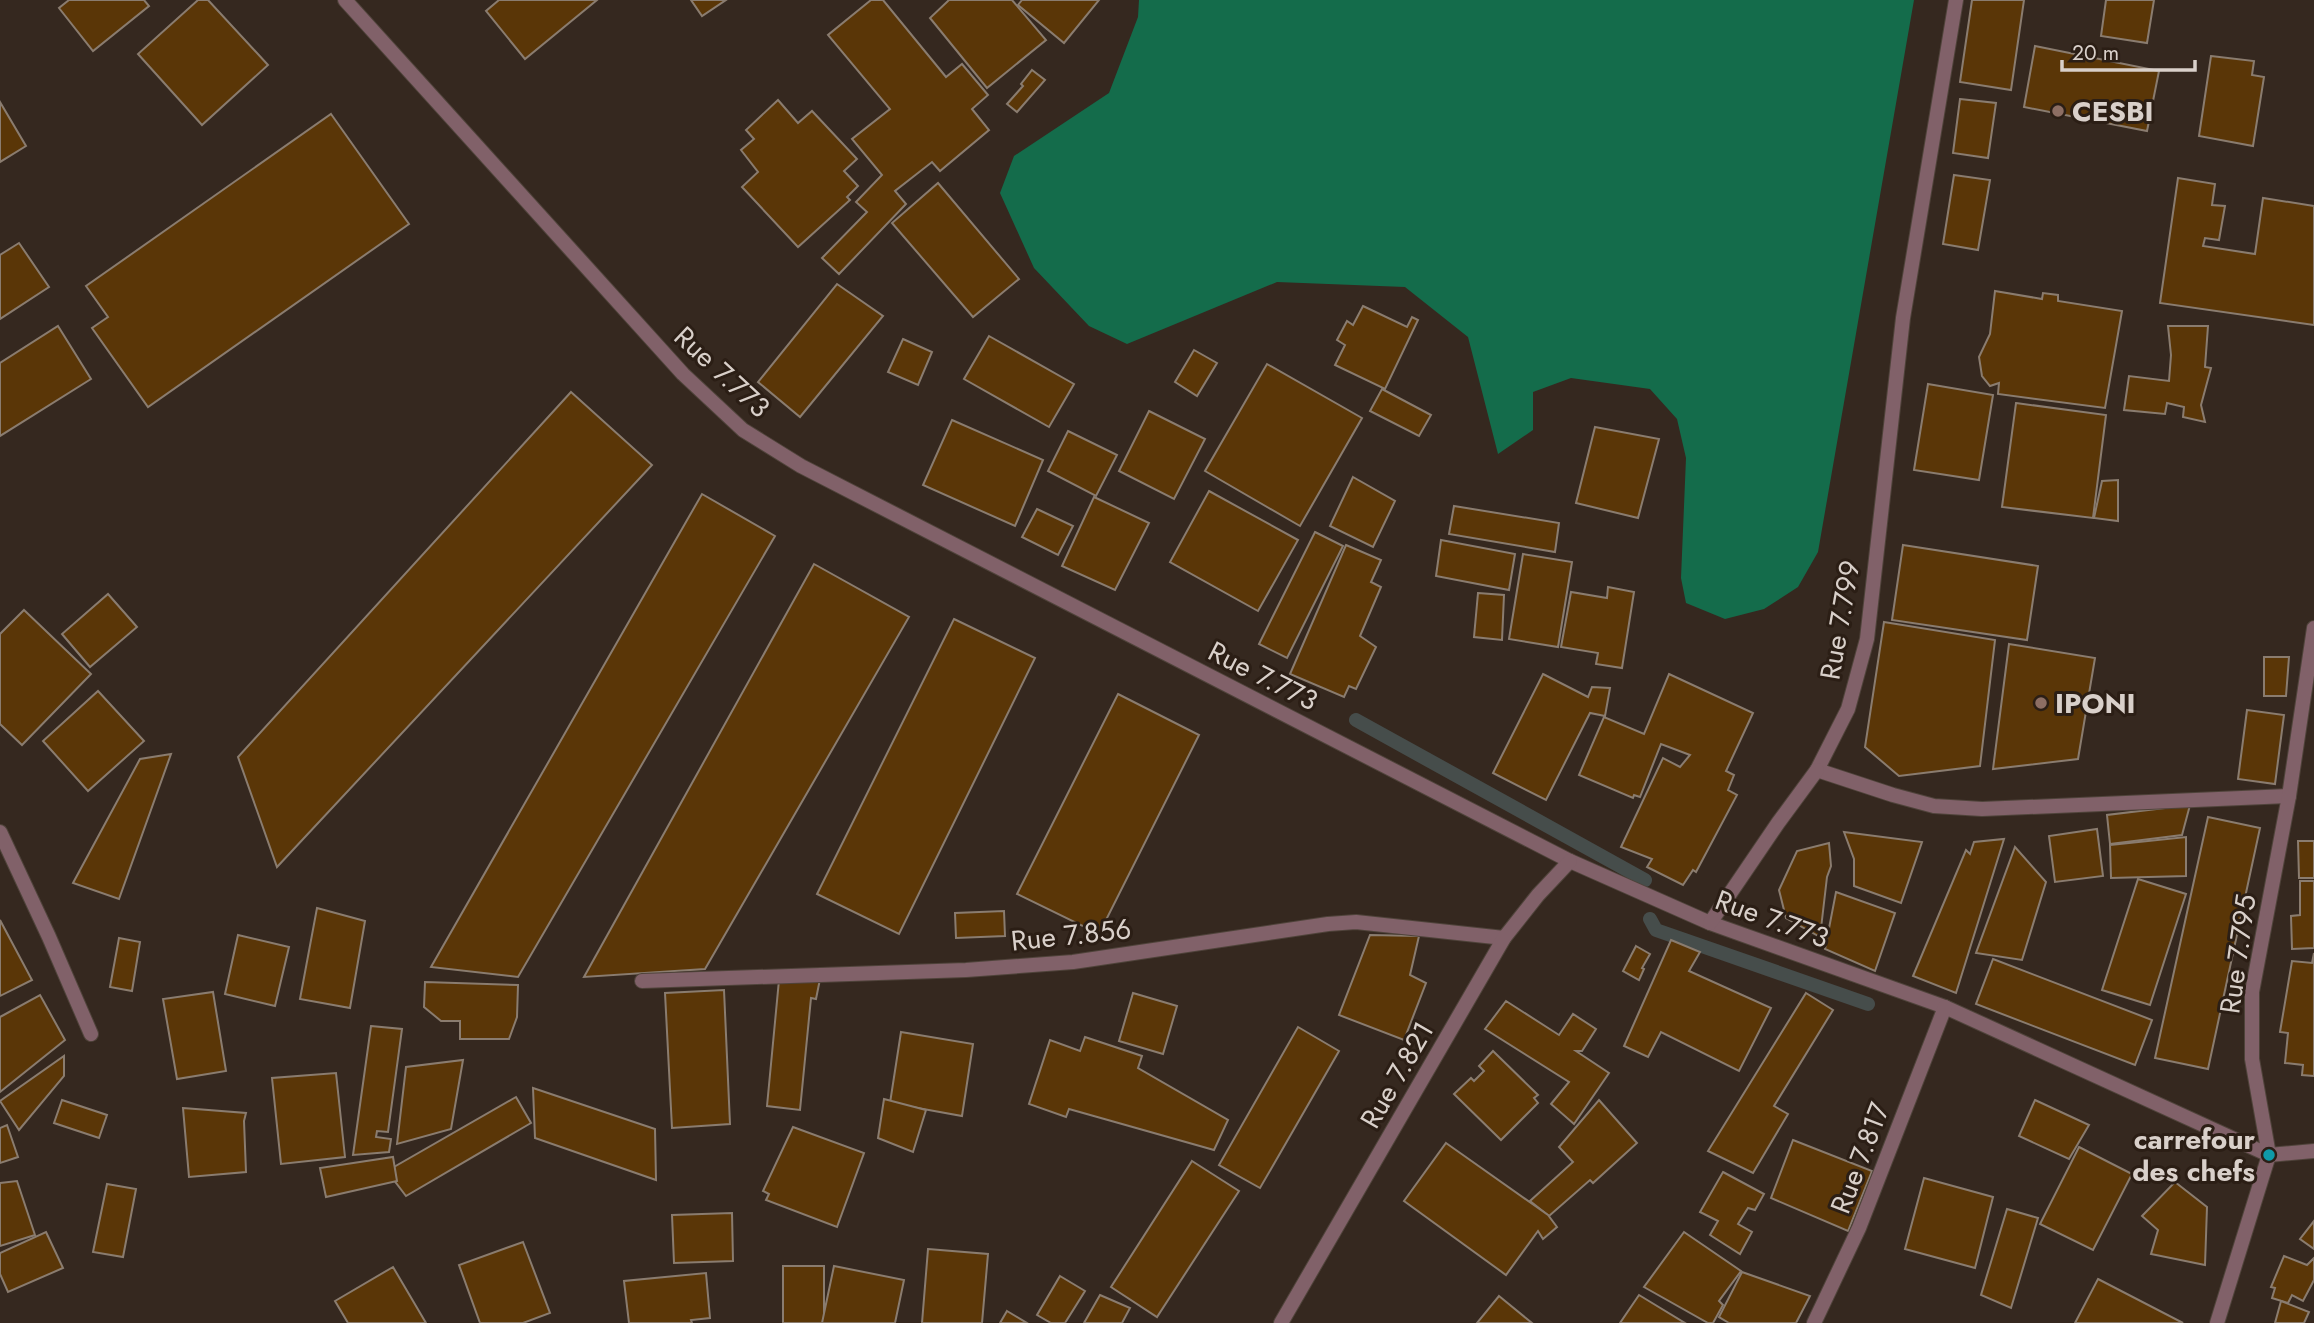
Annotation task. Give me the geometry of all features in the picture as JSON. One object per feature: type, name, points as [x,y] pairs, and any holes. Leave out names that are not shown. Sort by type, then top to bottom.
[{"type":"street","name":"Rue 7.773","points":[[345,0],[683,374],[743,430],[801,466],[1570,862],[1710,923],[1945,1007],[2269,1155],[2314,1151]]},
{"type":"street","name":"Rue 7.799","points":[[1710,923],[1817,770],[1848,709],[1867,639],[1903,318],[1956,0]]},
{"type":"street","name":"Rue 7.795","points":[[2217,1323],[2269,1155],[2252,1059],[2252,992],[2289,796],[2314,628]]},
{"type":"street","points":[[1817,770],[1893,796],[1934,806],[1982,809],[2289,796]]},
{"type":"street","points":[[0,832],[90,1034]]},
{"type":"street","name":"Rue 7.821","points":[[1281,1323],[1504,939],[1538,895],[1570,862]]},
{"type":"street","name":"Rue 7.856","points":[[642,981],[966,970],[1073,962],[1356,922],[1504,939]]},
{"type":"street","name":"Rue 7.817","points":[[1814,1323],[1859,1228],[1945,1007]]},
{"type":"green space","points":[[1139,0],[1914,0],[1818,552],[1798,587],[1764,609],[1725,619],[1686,603],[1681,578],[1686,458],[1677,419],[1650,389],[1571,378],[1533,392],[1533,430],[1498,454],[1468,337],[1405,287],[1277,282],[1127,344],[1089,326],[1034,268],[1000,193],[1014,156],[1109,93],[1138,17]]},
{"type":"building","points":[[69,0],[144,0],[149,6],[93,51],[59,8]]},
{"type":"building","points":[[198,0],[208,0],[268,65],[202,125],[138,54]]},
{"type":"building","points":[[499,0],[597,0],[525,59],[486,11]]},
{"type":"building","points":[[691,0],[726,0],[702,16]]},
{"type":"building","points":[[871,0],[883,0],[946,77],[962,64],[988,95],[972,109],[989,130],[940,171],[932,162],[895,191],[906,204],[839,274],[822,258],[867,212],[856,202],[882,175],[852,139],[890,109],[828,35]]},
{"type":"building","points":[[949,0],[1012,0],[1046,40],[987,88],[930,18]]},
{"type":"building","points":[[1022,0],[1099,0],[1064,43],[1018,5]]},
{"type":"building","points":[[1972,0],[2024,0],[2011,90],[1960,82]]},
{"type":"building","points":[[2106,0],[2154,0],[2147,43],[2101,36]]},
{"type":"building","points":[[2035,46],[2159,71],[2147,131],[2024,107]]},
{"type":"building","points":[[2211,56],[2254,61],[2252,75],[2264,77],[2253,146],[2199,136]]},
{"type":"building","points":[[1032,70],[1045,80],[1017,112],[1007,104],[1023,86],[1021,84]]},
{"type":"building","points":[[1960,99],[1996,103],[1988,158],[1953,153]]},
{"type":"building","points":[[778,100],[798,123],[812,111],[857,159],[844,171],[858,186],[847,197],[850,200],[798,247],[742,187],[758,172],[741,150],[754,139],[746,130]]},
{"type":"building","points":[[0,102],[26,146],[0,162]]},
{"type":"building","points":[[331,114],[409,224],[148,407],[92,328],[108,317],[86,286]]},
{"type":"building","points":[[1954,175],[1990,180],[1978,250],[1943,244]]},
{"type":"building","points":[[2178,178],[2215,184],[2212,205],[2225,206],[2219,240],[2205,238],[2203,246],[2255,254],[2263,198],[2314,206],[2314,325],[2160,303]]},
{"type":"building","points":[[938,183],[1019,279],[973,317],[892,223]]},
{"type":"building","points":[[19,243],[49,287],[0,319],[0,255]]},
{"type":"building","points":[[837,284],[883,316],[800,417],[758,382]]},
{"type":"building","points":[[1995,291],[2042,299],[2043,293],[2058,295],[2058,301],[2122,311],[2105,408],[1998,394],[1999,383],[1990,386],[1982,376],[1979,357],[1990,334]]},
{"type":"building","points":[[1363,306],[1407,327],[1412,317],[1418,320],[1385,389],[1335,365],[1345,345],[1337,340],[1347,321],[1353,325]]},
{"type":"building","points":[[58,326],[91,379],[0,436],[0,363]]},
{"type":"building","points":[[2168,326],[2208,326],[2205,367],[2211,368],[2201,405],[2205,422],[2183,417],[2184,407],[2167,403],[2165,414],[2124,410],[2129,376],[2169,381],[2171,355]]},
{"type":"building","points":[[989,336],[1074,384],[1049,427],[964,379]]},
{"type":"building","points":[[903,339],[932,352],[918,385],[888,372]]},
{"type":"building","points":[[1194,350],[1217,363],[1197,396],[1175,382]]},
{"type":"building","points":[[1267,364],[1362,418],[1300,526],[1205,471]]},
{"type":"building","points":[[1928,384],[1993,395],[1979,480],[1914,470]]},
{"type":"building","points":[[1382,389],[1431,415],[1419,436],[1370,411]]},
{"type":"building","points":[[571,392],[652,465],[277,867],[238,757]]},
{"type":"building","points":[[2016,403],[2106,415],[2093,518],[2002,507]]},
{"type":"building","points":[[1149,411],[1205,439],[1174,499],[1119,471]]},
{"type":"building","points":[[952,420],[1043,460],[1015,526],[923,485]]},
{"type":"building","points":[[1595,427],[1659,439],[1638,518],[1576,503]]},
{"type":"building","points":[[1068,431],[1117,455],[1096,496],[1048,471]]},
{"type":"building","points":[[1353,477],[1395,501],[1373,547],[1330,526]]},
{"type":"building","points":[[2118,480],[2118,521],[2094,518],[2102,481]]},
{"type":"building","points":[[1209,491],[1298,540],[1258,611],[1170,562]]},
{"type":"building","points":[[702,494],[775,536],[518,977],[431,967]]},
{"type":"building","points":[[1094,497],[1149,523],[1115,590],[1062,566]]},
{"type":"building","points":[[1454,506],[1559,523],[1555,552],[1449,534]]},
{"type":"building","points":[[1037,509],[1073,526],[1058,555],[1022,537]]},
{"type":"building","points":[[1315,532],[1343,546],[1287,658],[1259,644]]},
{"type":"building","points":[[1441,540],[1515,554],[1509,590],[1436,576]]},
{"type":"building","points":[[1346,545],[1381,560],[1371,582],[1381,587],[1360,636],[1376,647],[1356,689],[1349,686],[1344,697],[1290,674]]},
{"type":"building","points":[[1903,545],[2038,566],[2027,640],[1892,620]]},
{"type":"building","points":[[1523,554],[1572,562],[1558,647],[1509,639]]},
{"type":"building","points":[[814,564],[909,617],[705,969],[584,977]]},
{"type":"building","points":[[1608,587],[1634,592],[1622,668],[1596,664],[1598,653],[1561,647],[1571,592],[1607,598]]},
{"type":"building","points":[[1478,593],[1504,595],[1502,640],[1474,637]]},
{"type":"building","points":[[108,594],[137,627],[90,667],[62,634]]},
{"type":"building","points":[[24,610],[91,674],[22,745],[0,724],[0,634]]},
{"type":"building","points":[[954,619],[1035,658],[899,934],[817,894]]},
{"type":"building","points":[[1884,622],[1995,640],[1980,766],[1899,776],[1865,747]]},
{"type":"building","points":[[2009,644],[2095,658],[2078,759],[1993,769]]},
{"type":"building","points":[[2264,657],[2289,657],[2286,696],[2264,696]]},
{"type":"building","points":[[1543,674],[1588,697],[1592,687],[1610,688],[1605,716],[1590,713],[1546,800],[1493,773]]},
{"type":"building","points":[[1669,674],[1753,713],[1726,771],[1734,775],[1728,790],[1737,795],[1696,872],[1693,870],[1683,885],[1647,867],[1652,859],[1621,847],[1663,758],[1680,767],[1690,755],[1661,744],[1640,797],[1634,795],[1633,798],[1579,775],[1604,717],[1644,734]]},
{"type":"building","points":[[98,691],[144,741],[88,791],[43,741]]},
{"type":"building","points":[[1118,694],[1199,735],[1099,934],[1017,894]]},
{"type":"building","points":[[2247,710],[2284,715],[2275,784],[2238,779]]},
{"type":"building","points":[[171,754],[119,899],[73,883],[140,759]]},
{"type":"building","points":[[2190,805],[2182,835],[2110,844],[2107,815]]},
{"type":"building","points":[[2208,817],[2260,828],[2208,1069],[2155,1058]]},
{"type":"building","points":[[2097,829],[2103,876],[2055,882],[2049,836]]},
{"type":"building","points":[[1844,832],[1922,842],[1901,903],[1854,886],[1854,859]]},
{"type":"building","points":[[2186,837],[2186,876],[2111,878],[2110,845]]},
{"type":"building","points":[[2004,839],[1956,993],[1913,976],[1966,850],[1970,854],[1974,842]]},
{"type":"building","points":[[2298,841],[2314,841],[2314,878],[2299,878]]},
{"type":"building","points":[[1829,843],[1831,866],[1827,877],[1820,937],[1786,918],[1779,890],[1797,851]]},
{"type":"building","points":[[2015,847],[2046,882],[2022,960],[1976,953]]},
{"type":"building","points":[[2138,879],[2186,894],[2150,1005],[2102,990]]},
{"type":"building","points":[[2300,881],[2314,881],[2314,948],[2292,949],[2291,916],[2300,915]]},
{"type":"building","points":[[1836,892],[1895,913],[1875,971],[1825,949]]},
{"type":"building","points":[[317,908],[365,921],[350,1008],[300,999]]},
{"type":"building","points":[[1004,911],[1005,936],[956,938],[955,913]]},
{"type":"building","points":[[0,920],[32,980],[0,996]]},
{"type":"building","points":[[238,935],[289,947],[275,1006],[225,994]]},
{"type":"building","points":[[1370,935],[1419,936],[1410,975],[1426,983],[1404,1040],[1339,1015]]},
{"type":"building","points":[[119,938],[140,942],[132,991],[110,987]]},
{"type":"building","points":[[1671,940],[1700,952],[1689,971],[1771,1008],[1739,1071],[1661,1032],[1648,1057],[1624,1046]]},
{"type":"building","points":[[1636,946],[1650,954],[1639,980],[1623,971]]},
{"type":"building","points":[[2314,953],[2314,1076],[2302,1075],[2303,1065],[2285,1063],[2288,1033],[2280,1032],[2292,961],[2312,963]]},
{"type":"building","points":[[1993,959],[2152,1020],[2135,1065],[1976,1004]]},
{"type":"building","points":[[820,979],[816,999],[811,998],[800,1110],[767,1106],[779,980]]},
{"type":"building","points":[[425,982],[518,985],[517,1017],[509,1039],[460,1039],[460,1021],[441,1021],[424,1007]]},
{"type":"building","points":[[724,990],[730,1124],[672,1128],[665,993]]},
{"type":"building","points":[[213,992],[226,1071],[177,1079],[163,999]]},
{"type":"building","points":[[1133,993],[1177,1006],[1163,1054],[1119,1041]]},
{"type":"building","points":[[1806,993],[1833,1010],[1774,1106],[1788,1114],[1753,1173],[1708,1151]]},
{"type":"building","points":[[40,995],[65,1040],[0,1092],[0,1017]]},
{"type":"building","points":[[1506,1001],[1559,1035],[1573,1014],[1596,1029],[1582,1051],[1576,1051],[1609,1073],[1574,1124],[1551,1104],[1569,1082],[1485,1029]]},
{"type":"building","points":[[371,1026],[402,1029],[388,1132],[377,1131],[376,1137],[391,1139],[389,1152],[353,1155]]},
{"type":"building","points":[[1298,1027],[1339,1051],[1260,1188],[1219,1165]]},
{"type":"building","points":[[901,1032],[973,1044],[962,1116],[890,1103]]},
{"type":"building","points":[[1085,1037],[1142,1056],[1138,1068],[1228,1120],[1214,1150],[1069,1109],[1066,1117],[1029,1104],[1050,1040],[1080,1051]]},
{"type":"building","points":[[1493,1051],[1538,1095],[1534,1098],[1538,1103],[1501,1140],[1454,1094],[1471,1078],[1474,1081],[1484,1071],[1479,1066]]},
{"type":"building","points":[[64,1056],[64,1076],[19,1130],[0,1101]]},
{"type":"building","points":[[463,1060],[451,1129],[397,1144],[406,1067]]},
{"type":"building","points":[[336,1073],[345,1157],[281,1164],[272,1078]]},
{"type":"building","points":[[533,1088],[655,1129],[656,1180],[535,1138]]},
{"type":"building","points":[[516,1097],[531,1123],[406,1196],[387,1171]]},
{"type":"building","points":[[884,1099],[926,1110],[913,1152],[878,1138]]},
{"type":"building","points":[[62,1100],[107,1115],[99,1138],[54,1123]]},
{"type":"building","points":[[1599,1100],[1637,1143],[1593,1183],[1590,1180],[1549,1216],[1530,1201],[1573,1162],[1559,1147]]},
{"type":"building","points":[[2035,1100],[2089,1125],[2069,1159],[2019,1136]]},
{"type":"building","points":[[183,1108],[246,1113],[246,1172],[189,1177]]},
{"type":"building","points":[[7,1125],[18,1157],[0,1163],[0,1128]]},
{"type":"building","points":[[793,1127],[864,1153],[837,1227],[766,1200],[769,1194],[763,1191]]},
{"type":"building","points":[[1793,1140],[1872,1171],[1848,1231],[1771,1198]]},
{"type":"building","points":[[1446,1143],[1548,1215],[1557,1227],[1543,1239],[1538,1231],[1506,1275],[1404,1201]]},
{"type":"building","points":[[2079,1147],[2132,1174],[2093,1250],[2040,1224]]},
{"type":"building","points":[[393,1157],[397,1181],[326,1197],[320,1168]]},
{"type":"building","points":[[1192,1161],[1239,1191],[1157,1317],[1111,1287]]},
{"type":"building","points":[[1723,1172],[1764,1194],[1755,1210],[1748,1208],[1738,1224],[1752,1232],[1740,1254],[1710,1235],[1718,1221],[1700,1212]]},
{"type":"building","points":[[1924,1178],[1993,1197],[1975,1268],[1905,1249]]},
{"type":"building","points":[[17,1181],[35,1235],[0,1246],[0,1183]]},
{"type":"building","points":[[2175,1182],[2207,1207],[2205,1265],[2151,1254],[2158,1230],[2142,1216]]},
{"type":"building","points":[[107,1184],[136,1189],[123,1257],[93,1252]]},
{"type":"building","points":[[2007,1209],[2038,1218],[2011,1308],[1981,1295]]},
{"type":"building","points":[[732,1213],[733,1261],[674,1263],[672,1215]]},
{"type":"building","points":[[2314,1221],[2314,1249],[2300,1239]]},
{"type":"building","points":[[46,1232],[63,1268],[8,1292],[0,1274],[0,1253]]},
{"type":"building","points":[[1684,1232],[1741,1271],[1719,1301],[1723,1305],[1713,1323],[1708,1323],[1644,1287]]},
{"type":"building","points":[[523,1242],[550,1313],[523,1323],[480,1323],[459,1265]]},
{"type":"building","points":[[928,1249],[988,1254],[982,1323],[922,1323]]},
{"type":"building","points":[[2284,1256],[2307,1265],[2314,1258],[2314,1280],[2303,1301],[2292,1295],[2288,1303],[2272,1298],[2275,1288],[2271,1287]]},
{"type":"building","points":[[783,1266],[824,1266],[824,1323],[783,1323]]},
{"type":"building","points":[[834,1266],[904,1280],[895,1323],[822,1323]]},
{"type":"building","points":[[393,1267],[426,1323],[348,1323],[335,1301]]},
{"type":"building","points":[[1742,1272],[1810,1296],[1796,1323],[1729,1323],[1719,1317]]},
{"type":"building","points":[[706,1273],[710,1318],[691,1320],[692,1323],[629,1323],[624,1281]]},
{"type":"building","points":[[1060,1276],[1085,1291],[1065,1323],[1051,1323],[1037,1315]]},
{"type":"building","points":[[2098,1279],[2183,1323],[2075,1323]]},
{"type":"building","points":[[1100,1295],[1130,1308],[1122,1323],[1084,1323]]},
{"type":"building","points":[[1639,1295],[1685,1323],[1620,1323]]},
{"type":"building","points":[[1499,1296],[1532,1323],[1477,1323]]},
{"type":"building","points":[[2281,1301],[2309,1312],[2304,1323],[2275,1323]]},
{"type":"building","points":[[1007,1311],[1027,1323],[1000,1323]]},
{"type":"waterway","points":[[1356,720],[1645,880]]},
{"type":"waterway","points":[[1650,919],[1656,930],[1868,1004]]},
{"type":"place","name":"CESBI","points":[[2058,111]]},
{"type":"place","name":"IPONI","points":[[2041,703]]},
{"type":"place","name":"carrefour des chefs","points":[[2269,1155]]}]
